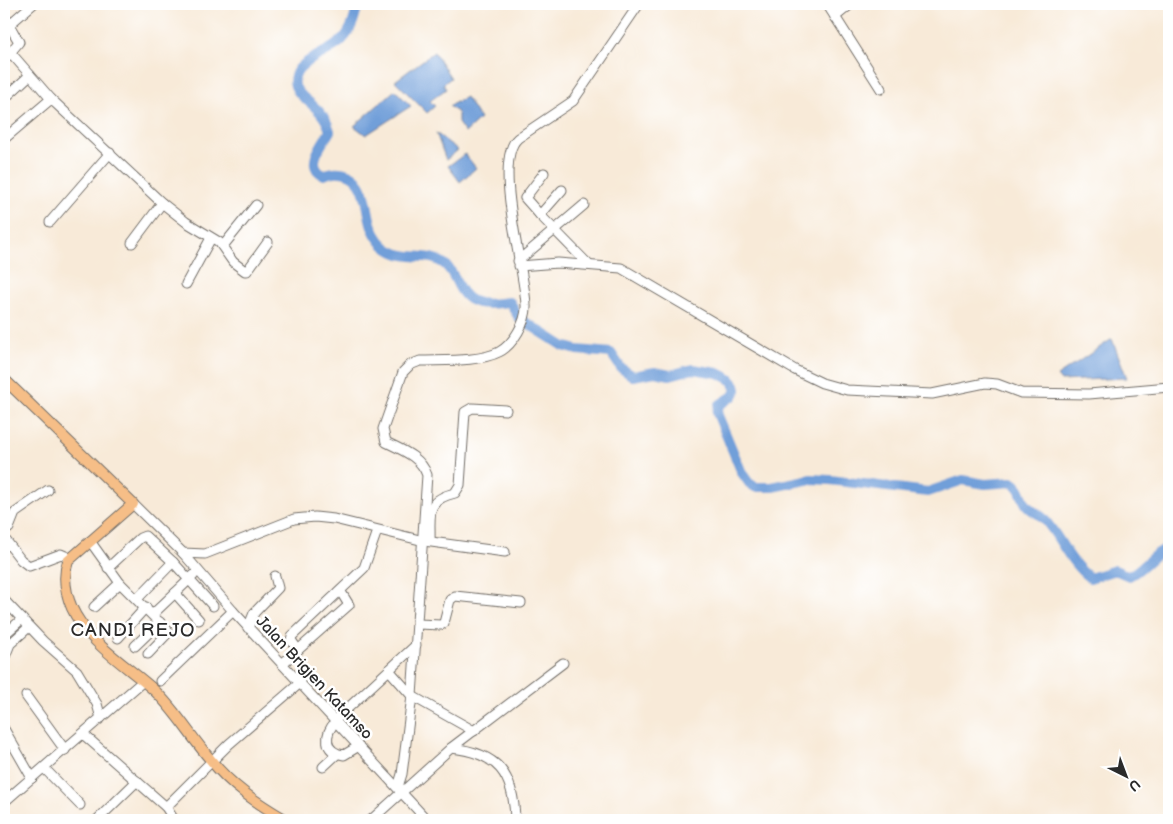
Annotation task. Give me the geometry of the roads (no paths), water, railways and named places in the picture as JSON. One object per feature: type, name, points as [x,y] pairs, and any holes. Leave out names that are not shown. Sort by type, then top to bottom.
[{"type":"main road","points":[[4,379],[133,504],[70,558],[64,580],[69,599],[80,622],[94,638],[162,699],[211,761],[246,796],[286,820]]},
{"type":"street","points":[[10,24],[33,4]]},
{"type":"street","points":[[427,541],[427,475],[425,468],[417,459],[386,442],[383,434],[403,372],[410,366],[420,362],[493,354],[505,348],[517,335],[526,307],[507,170],[510,147],[518,138],[573,101],[638,4]]},
{"type":"street","points":[[827,4],[881,89]]},
{"type":"street","points":[[835,16],[851,4]]},
{"type":"street","points":[[4,16],[19,42],[4,60]]},
{"type":"street","points":[[11,53],[51,99],[162,203],[186,222],[223,246],[234,262],[246,272],[268,242]]},
{"type":"street","points":[[4,99],[30,75]]},
{"type":"street","points":[[4,139],[51,99]]},
{"type":"street","points":[[50,222],[110,153]]},
{"type":"street","points":[[544,173],[525,198],[588,264]]},
{"type":"street","points":[[540,215],[562,190]]},
{"type":"street","points":[[132,244],[162,203]]},
{"type":"street","points":[[223,246],[256,205]]},
{"type":"street","points":[[519,264],[584,205]]},
{"type":"street","points":[[186,284],[211,238]]},
{"type":"street","points":[[519,264],[588,264],[613,266],[626,270],[795,370],[822,383],[847,390],[932,394],[985,383],[997,384],[1021,393],[1089,394],[1169,387]]},
{"type":"street","points":[[400,789],[432,508],[435,501],[441,496],[455,493],[460,485],[465,412],[472,408],[506,410]]},
{"type":"street","points":[[4,531],[9,528],[14,513],[48,490]]},
{"type":"street","name":"Jalan Brigjen Katamso","points":[[133,504],[183,553],[233,612],[427,820]]},
{"type":"street","points":[[183,553],[205,554],[294,519],[305,517],[334,519],[377,531],[427,541],[504,552]]},
{"type":"street","points":[[298,650],[291,640],[292,636],[341,592],[364,568],[377,531]]},
{"type":"street","points":[[108,568],[144,536],[190,579],[213,606]]},
{"type":"street","points":[[4,538],[21,560],[29,566],[61,554],[70,558]]},
{"type":"street","points":[[90,541],[120,583],[160,622],[168,633],[148,654]]},
{"type":"street","points":[[137,599],[173,562]]},
{"type":"street","points":[[118,638],[149,611],[175,593],[198,571]]},
{"type":"street","points":[[248,628],[254,612],[278,588],[275,576]]},
{"type":"street","points":[[94,607],[120,583]]},
{"type":"street","points":[[282,664],[349,605],[341,592]]},
{"type":"street","points":[[175,593],[199,620]]},
{"type":"street","points":[[418,624],[441,625],[444,623],[450,600],[455,596],[521,602]]},
{"type":"street","points":[[6,607],[22,619],[77,671],[97,704],[101,718]]},
{"type":"street","points":[[160,681],[233,612]]},
{"type":"street","points":[[4,635],[22,619]]},
{"type":"street","points":[[135,646],[160,622]]},
{"type":"street","points":[[4,659],[10,644],[29,627]]},
{"type":"street","points":[[359,746],[349,754],[337,754],[331,750],[326,738],[329,729],[335,720],[416,645]]},
{"type":"street","points":[[373,819],[400,789],[563,662]]},
{"type":"street","points":[[389,670],[412,696],[473,732],[479,752]]},
{"type":"street","points":[[1169,671],[1169,676]]},
{"type":"street","points":[[4,802],[142,682]]},
{"type":"street","points":[[166,806],[211,761],[300,682]]},
{"type":"street","points":[[26,696],[65,750]]},
{"type":"street","points":[[4,729],[32,778]]},
{"type":"street","points":[[83,734],[166,806],[174,820]]},
{"type":"street","points":[[452,748],[479,752],[494,763],[508,779],[514,796],[515,820]]},
{"type":"street","points":[[323,767],[337,754]]},
{"type":"street","points":[[44,768],[80,805]]},
{"type":"street","points":[[97,820],[137,781]]},
{"type":"water","points":[[434,52],[451,78],[443,84],[446,89],[430,101],[435,106],[427,113],[395,81]]},
{"type":"water","points":[[395,90],[411,106],[366,135],[354,126]]},
{"type":"water","points":[[466,97],[480,119],[465,133],[458,123],[458,113],[449,106]]},
{"type":"water","points":[[436,133],[458,150],[446,160]]},
{"type":"water","points":[[465,154],[476,168],[460,182],[448,166]]},
{"type":"water","points":[[1112,339],[1127,378],[1061,381],[1057,376]]},
{"type":"waterway","points":[[358,4],[353,23],[346,35],[337,45],[304,64],[298,70],[295,77],[295,86],[302,96],[322,115],[330,131],[320,147],[315,160],[315,166],[324,175],[333,172],[343,172],[357,180],[366,197],[375,234],[388,248],[404,255],[436,259],[448,267],[467,298],[491,304],[510,302],[519,318],[563,346],[577,350],[611,353],[621,368],[633,376],[655,372],[670,375],[693,369],[718,373],[730,379],[735,385],[736,390],[733,396],[719,405],[717,413],[742,473],[749,483],[755,487],[772,487],[811,479],[928,492],[963,480],[985,484],[1012,482],[1019,489],[1028,506],[1044,519],[1076,565],[1090,578],[1115,570],[1129,576],[1158,553],[1169,548]]},
{"type":"district","name":"CANDI REJO","points":[[133,629]]}]
